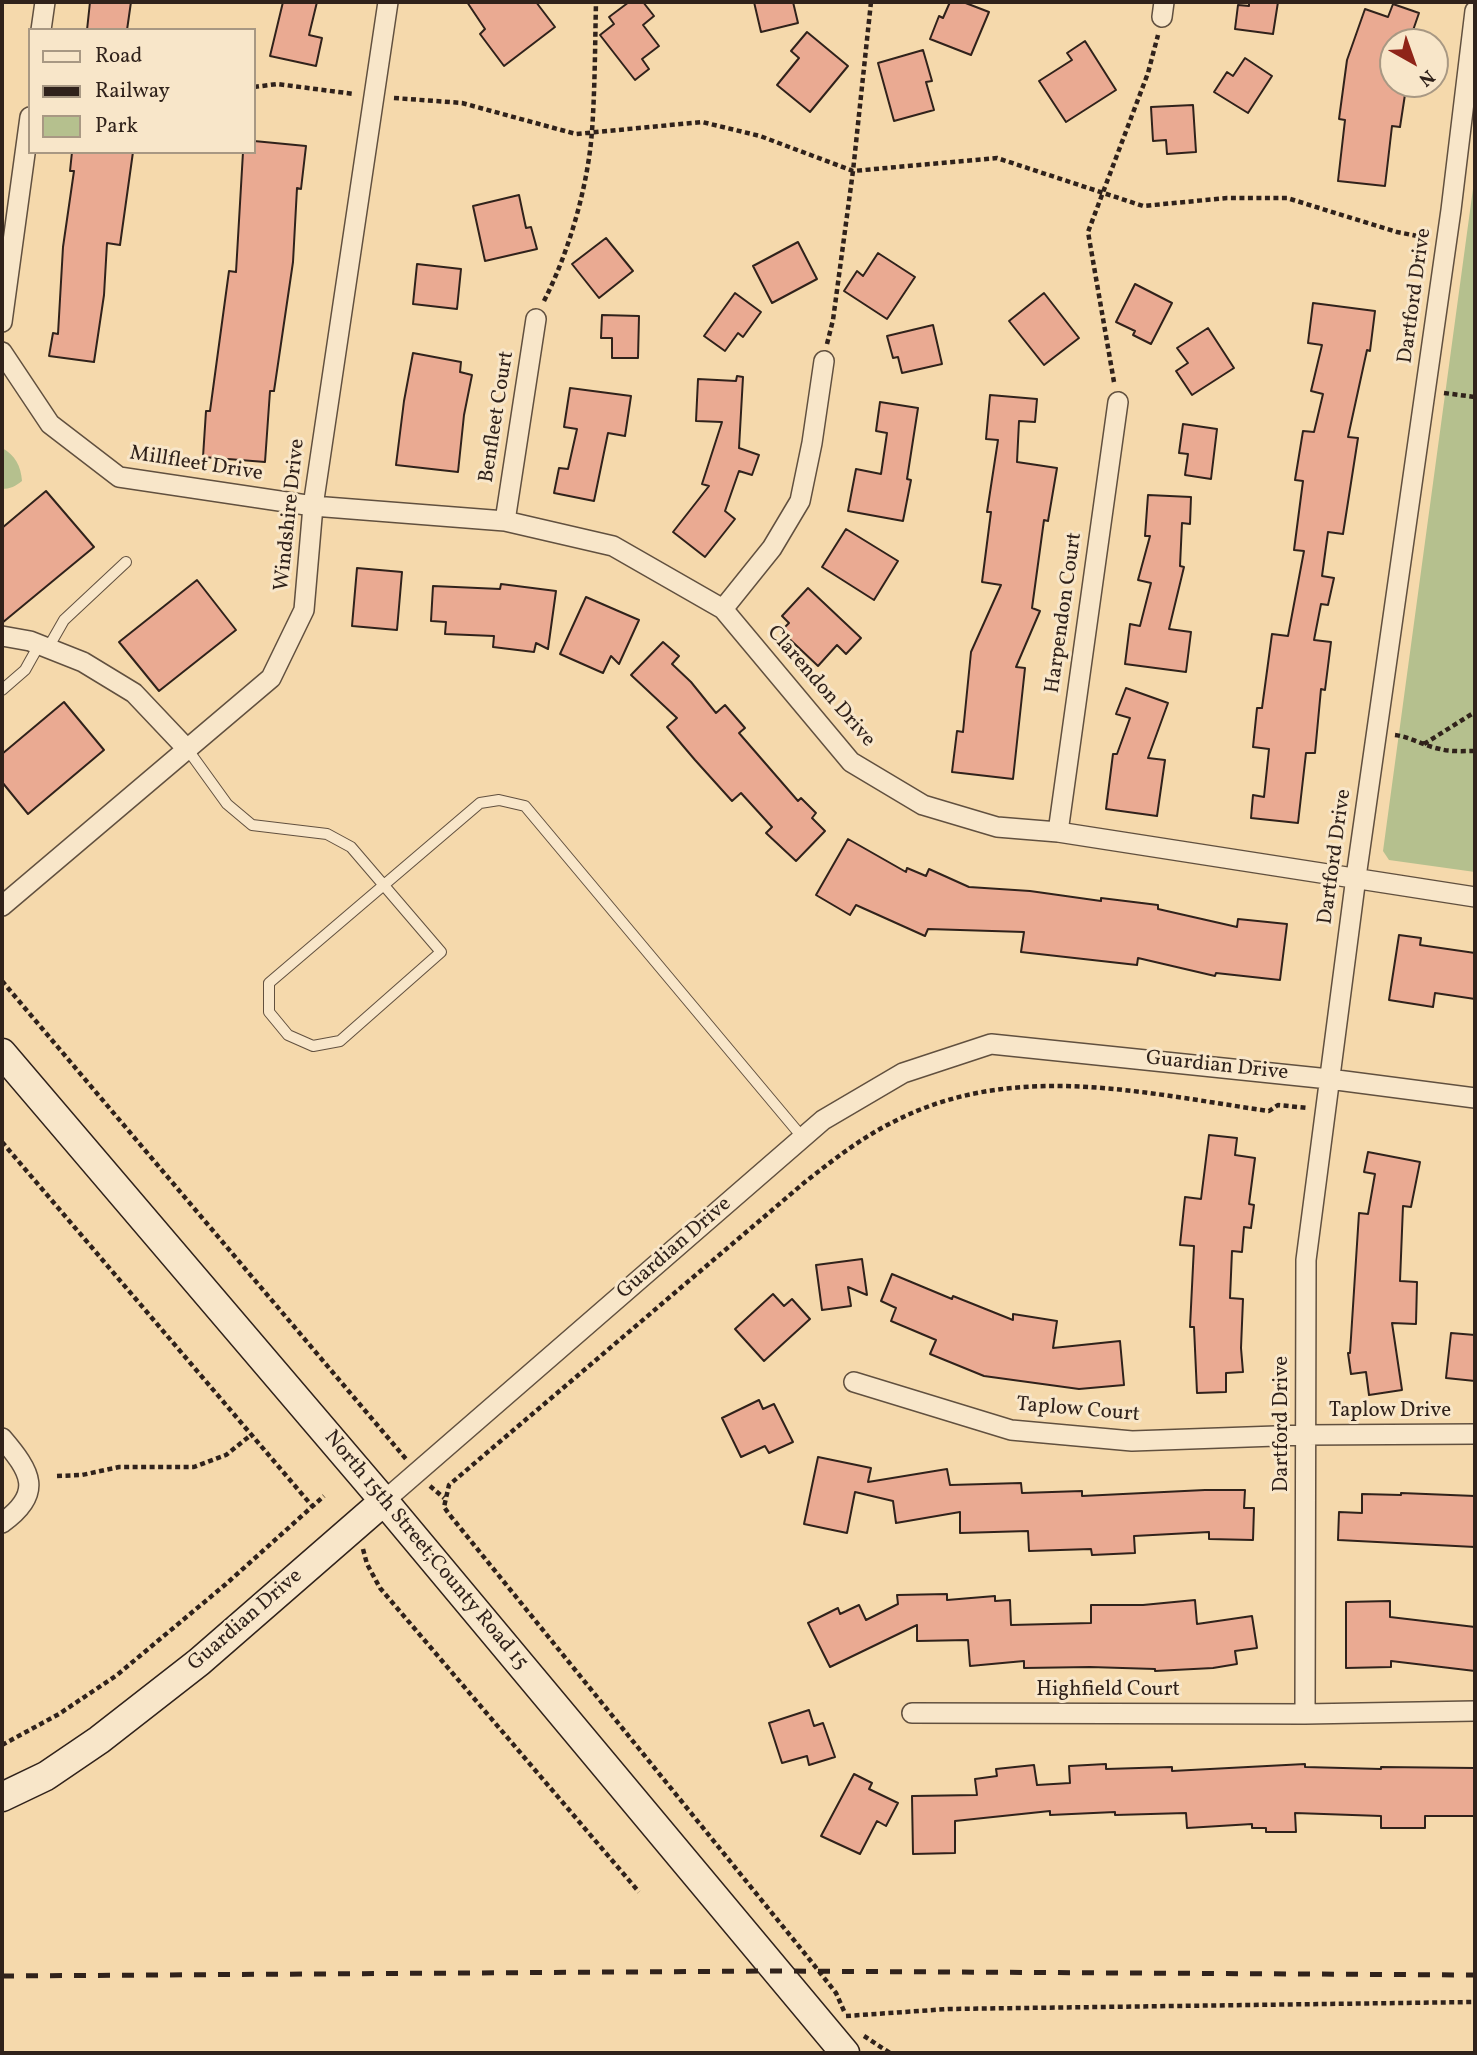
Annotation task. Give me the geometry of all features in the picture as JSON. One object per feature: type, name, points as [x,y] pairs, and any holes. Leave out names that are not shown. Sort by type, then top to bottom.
[{"type":"street","points":[[41,28],[45,2]]},
{"type":"street","name":"Windshire Drive","points":[[2,906],[271,678],[304,610],[313,506],[388,2]]},
{"type":"street","name":"Dartford Drive","points":[[1305,1714],[1306,1260],[1356,877],[1426,391],[1475,11]]},
{"type":"street","points":[[2,322],[6,266],[28,129]]},
{"type":"street","name":"Benfleet Court","points":[[505,521],[536,319]]},
{"type":"street","name":"Millfleet Drive","points":[[2,352],[50,424],[119,477],[313,506]]},
{"type":"street","points":[[723,609],[772,548],[800,501],[824,361]]},
{"type":"street","name":"Harpendon Court","points":[[1058,831],[1118,402]]},
{"type":"street","name":"Clarendon Drive","points":[[313,506],[505,521],[613,546],[723,609],[851,762],[923,805],[997,827],[1058,831],[1475,897]]},
{"type":"street","points":[[2,636],[43,646],[83,662],[134,693],[188,750]]},
{"type":"street","name":"Guardian Drive","points":[[2,1797],[46,1776],[109,1733],[199,1662],[823,1121],[904,1073],[991,1044],[1329,1079],[1475,1098]]},
{"type":"street","name":"North 15th Street;County Road 15","points":[[2,1053],[384,1501],[815,2018],[845,2041]]},
{"type":"street","name":"Taplow Court","points":[[854,1382],[1011,1430],[1132,1441],[1305,1435]]},
{"type":"street","name":"Taplow Drive","points":[[1305,1435],[1475,1434]]},
{"type":"street","points":[[2,1438],[29,1475],[24,1503],[2,1523]]},
{"type":"street","name":"Highfield Court","points":[[912,1713],[1305,1714],[1475,1711]]},
{"type":"lane","points":[[2,690],[25,670],[65,620],[126,562]]},
{"type":"lane","points":[[188,750],[227,804],[252,825],[327,834],[351,847],[384,885],[441,953],[340,1041],[313,1046],[288,1035],[269,1012],[269,984],[384,885],[480,803],[499,800],[525,806],[803,1138]]},
{"type":"path","points":[[536,319],[555,279],[583,190],[592,132],[596,2]]},
{"type":"path","points":[[824,361],[833,320],[853,171],[871,2]]},
{"type":"path","points":[[1118,402],[1088,232],[1149,73],[1163,9]]},
{"type":"path","points":[[256,87],[277,83],[374,97],[462,103],[576,134],[702,122],[760,136],[853,171],[997,158],[1143,206],[1227,198],[1287,198],[1397,232],[1446,242]]},
{"type":"path","points":[[1426,391],[1475,397]]},
{"type":"path","points":[[1467,396],[1475,403]]},
{"type":"path","points":[[1423,744],[1475,712]]},
{"type":"path","points":[[1377,734],[1408,737],[1443,750],[1475,751]]},
{"type":"path","points":[[2,981],[365,1409],[416,1473],[444,1498]]},
{"type":"path","points":[[890,2053],[845,2041],[846,2016],[836,1993],[642,1749],[449,1514],[444,1507],[444,1498],[449,1485],[805,1182],[849,1148],[894,1121],[945,1101],[999,1088],[1047,1084],[1108,1088],[1269,1111],[1278,1105],[1325,1109]]},
{"type":"path","points":[[2,1142],[313,1507]]},
{"type":"path","points":[[57,1476],[82,1475],[119,1467],[194,1467],[226,1455],[251,1435]]},
{"type":"path","points":[[2,1745],[59,1714],[117,1675],[226,1584],[324,1496]]},
{"type":"path","points":[[363,1548],[367,1564],[380,1588],[639,1892]]},
{"type":"path","points":[[815,2018],[948,2009],[1475,2002]]},
{"type":"green space","points":[[1475,174],[1475,872],[1389,860],[1383,851]]},
{"type":"green space","points":[[2,448],[16,462],[22,481],[13,487],[2,489]]},
{"type":"building","points":[[90,2],[131,2],[127,28],[87,28]]},
{"type":"building","points":[[283,2],[317,2],[309,35],[322,38],[316,66],[270,56]]},
{"type":"building","points":[[467,2],[536,2],[555,27],[504,66],[480,34],[485,29]]},
{"type":"building","points":[[629,2],[643,2],[654,16],[643,25],[659,46],[642,59],[649,69],[635,80],[600,35],[614,24],[609,17]]},
{"type":"building","points":[[754,2],[793,2],[798,23],[761,32]]},
{"type":"building","points":[[950,2],[963,2],[989,12],[971,55],[930,39],[939,16],[943,18]]},
{"type":"building","points":[[1249,2],[1278,2],[1273,34],[1235,29],[1238,5],[1249,6]]},
{"type":"building","points":[[1393,4],[1419,13],[1414,28],[1379,28],[1379,98],[1404,98],[1400,127],[1392,126],[1385,186],[1338,181],[1345,120],[1339,119],[1347,60],[1365,9],[1388,17]]},
{"type":"building","points":[[807,32],[848,66],[810,112],[777,85],[799,58],[791,51]]},
{"type":"building","points":[[1085,41],[1116,90],[1066,122],[1039,81],[1072,60],[1067,53]]},
{"type":"building","points":[[923,50],[932,81],[926,82],[934,110],[894,121],[878,63]]},
{"type":"building","points":[[1245,58],[1272,76],[1248,113],[1214,92],[1227,72],[1233,76]]},
{"type":"building","points":[[1193,105],[1196,152],[1167,154],[1166,140],[1153,141],[1151,107]]},
{"type":"building","points":[[256,141],[306,146],[301,189],[297,188],[293,262],[274,391],[270,391],[265,462],[203,457],[206,411],[210,411],[229,271],[236,272],[243,154],[256,154]]},
{"type":"building","points":[[72,154],[133,154],[120,245],[107,243],[104,295],[94,362],[49,356],[53,333],[58,334],[63,247],[74,171],[70,171]]},
{"type":"building","points":[[519,195],[526,228],[531,227],[537,249],[485,261],[473,206]]},
{"type":"building","points":[[606,238],[633,271],[599,298],[572,264]]},
{"type":"building","points":[[798,242],[817,279],[772,303],[753,266]]},
{"type":"building","points":[[878,253],[915,277],[887,319],[844,291],[857,271],[863,276]]},
{"type":"building","points":[[417,264],[461,269],[457,309],[413,304]]},
{"type":"building","points":[[1135,284],[1172,303],[1151,344],[1133,335],[1135,331],[1116,322]]},
{"type":"building","points":[[735,293],[761,312],[743,337],[738,333],[725,351],[704,336]]},
{"type":"building","points":[[1044,293],[1079,338],[1044,365],[1009,321]]},
{"type":"building","points":[[1313,303],[1375,311],[1370,351],[1367,350],[1348,437],[1358,438],[1343,534],[1328,532],[1322,576],[1334,578],[1328,605],[1321,604],[1314,640],[1331,642],[1325,690],[1321,689],[1315,753],[1306,753],[1298,823],[1251,818],[1253,795],[1264,797],[1269,749],[1253,747],[1257,708],[1262,708],[1272,634],[1288,636],[1304,551],[1294,550],[1303,481],[1295,480],[1303,431],[1314,432],[1323,394],[1311,391],[1322,345],[1308,343]]},
{"type":"building","points":[[602,315],[639,316],[638,358],[612,358],[612,338],[601,338]]},
{"type":"building","points":[[933,325],[942,364],[902,373],[898,357],[893,358],[887,336]]},
{"type":"building","points":[[1208,328],[1234,368],[1192,395],[1176,371],[1188,363],[1177,348]]},
{"type":"building","points":[[413,353],[461,362],[460,372],[472,375],[464,415],[458,472],[396,465]]},
{"type":"building","points":[[737,376],[743,377],[739,448],[759,455],[752,475],[739,471],[725,511],[735,519],[705,557],[673,532],[709,486],[702,484],[722,422],[696,421],[698,379],[736,381]]},
{"type":"building","points":[[570,388],[631,396],[625,436],[608,433],[594,501],[554,493],[559,468],[568,469],[577,429],[564,427]]},
{"type":"building","points":[[990,395],[1037,399],[1035,422],[1019,421],[1017,462],[1057,468],[1048,521],[1044,520],[1032,608],[1040,611],[1016,667],[1025,668],[1013,779],[952,772],[957,731],[963,732],[971,652],[1001,585],[982,582],[991,512],[987,512],[998,440],[986,439]]},
{"type":"building","points":[[880,402],[918,408],[907,479],[911,480],[903,521],[848,511],[856,469],[881,474],[887,433],[876,431]]},
{"type":"building","points":[[1183,424],[1217,429],[1211,479],[1185,475],[1188,454],[1179,453]]},
{"type":"building","points":[[46,491],[94,547],[2,623],[2,528]]},
{"type":"building","points":[[1148,495],[1191,497],[1190,524],[1182,523],[1180,566],[1184,567],[1169,629],[1191,632],[1186,672],[1125,664],[1130,624],[1140,626],[1151,583],[1138,580],[1150,536],[1145,536]]},
{"type":"building","points":[[846,529],[898,561],[874,600],[822,567]]},
{"type":"building","points":[[357,568],[402,572],[397,630],[352,626]]},
{"type":"building","points":[[197,580],[236,630],[159,691],[119,642]]},
{"type":"building","points":[[501,584],[556,591],[548,649],[536,643],[534,652],[493,647],[494,636],[445,634],[446,622],[431,621],[433,586],[500,589]]},
{"type":"building","points":[[808,588],[861,638],[846,654],[837,645],[818,666],[781,631],[789,623],[782,616]]},
{"type":"building","points":[[586,597],[639,620],[619,664],[611,656],[603,673],[560,654]]},
{"type":"building","points":[[663,642],[679,656],[672,664],[691,682],[716,713],[725,705],[745,728],[739,733],[798,801],[801,798],[816,813],[812,818],[825,831],[796,861],[766,833],[772,827],[741,793],[732,801],[695,760],[667,727],[677,718],[631,675]]},
{"type":"building","points":[[1126,688],[1168,703],[1148,758],[1165,760],[1157,816],[1106,809],[1113,754],[1117,754],[1130,718],[1116,714]]},
{"type":"building","points":[[64,702],[104,750],[28,814],[2,782],[2,754]]},
{"type":"building","points":[[848,839],[906,872],[907,868],[926,876],[929,869],[969,887],[1158,905],[1158,909],[1237,927],[1238,919],[1287,924],[1280,980],[1216,973],[1215,976],[1138,958],[1137,965],[1021,952],[1024,932],[928,929],[925,936],[856,905],[850,915],[816,895]]},
{"type":"building","points":[[1399,935],[1421,938],[1420,945],[1475,953],[1475,999],[1435,993],[1433,1007],[1389,1000]]},
{"type":"building","points":[[1209,1135],[1237,1138],[1235,1155],[1255,1158],[1249,1204],[1254,1205],[1251,1228],[1244,1227],[1242,1252],[1232,1251],[1230,1298],[1243,1299],[1243,1372],[1226,1373],[1226,1392],[1197,1393],[1194,1327],[1190,1327],[1194,1246],[1180,1245],[1185,1197],[1201,1199]]},
{"type":"building","points":[[1368,1152],[1420,1162],[1411,1207],[1403,1206],[1400,1281],[1417,1282],[1416,1324],[1392,1323],[1402,1390],[1369,1395],[1366,1372],[1351,1374],[1348,1353],[1359,1213],[1368,1214],[1375,1174],[1364,1172]]},
{"type":"building","points":[[862,1259],[867,1295],[848,1287],[851,1306],[822,1310],[816,1265]]},
{"type":"building","points":[[892,1274],[1013,1320],[1013,1314],[1057,1321],[1053,1348],[1120,1341],[1124,1385],[1079,1389],[984,1376],[930,1354],[936,1340],[891,1321],[896,1308],[881,1301]]},
{"type":"building","points":[[773,1294],[784,1306],[792,1299],[810,1319],[764,1361],[735,1329]]},
{"type":"building","points":[[1451,1333],[1475,1335],[1475,1381],[1446,1378]]},
{"type":"building","points":[[759,1400],[763,1409],[774,1404],[793,1442],[769,1453],[765,1446],[741,1457],[722,1418]]},
{"type":"building","points":[[818,1457],[871,1468],[868,1482],[947,1469],[950,1485],[1021,1483],[1022,1493],[1082,1491],[1082,1496],[1245,1490],[1244,1508],[1254,1508],[1253,1540],[1209,1539],[1209,1532],[1134,1536],[1135,1553],[1092,1555],[1091,1549],[1029,1551],[1028,1531],[960,1533],[960,1512],[896,1523],[893,1501],[855,1492],[847,1533],[804,1524]]},
{"type":"building","points":[[1362,1494],[1475,1496],[1475,1547],[1338,1540],[1339,1512],[1362,1513]]},
{"type":"building","points":[[947,1594],[947,1600],[995,1596],[995,1601],[1010,1600],[1011,1625],[1091,1623],[1091,1605],[1143,1605],[1195,1600],[1197,1624],[1252,1616],[1257,1648],[1235,1651],[1237,1664],[1213,1668],[1155,1671],[1090,1667],[1024,1668],[1024,1661],[970,1666],[968,1640],[917,1641],[917,1625],[830,1667],[808,1623],[838,1608],[840,1614],[859,1605],[866,1620],[898,1604],[897,1595]]},
{"type":"building","points":[[1390,1601],[1390,1617],[1475,1627],[1475,1671],[1391,1661],[1391,1667],[1346,1668],[1346,1602]]},
{"type":"building","points":[[809,1710],[814,1726],[823,1723],[835,1757],[809,1765],[807,1756],[782,1763],[769,1723]]},
{"type":"building","points":[[1106,1764],[1106,1769],[1172,1767],[1172,1771],[1305,1764],[1305,1767],[1381,1769],[1475,1768],[1475,1816],[1425,1816],[1425,1828],[1381,1828],[1381,1816],[1295,1813],[1296,1832],[1266,1832],[1266,1828],[1252,1828],[1252,1824],[1187,1828],[1186,1813],[1050,1815],[1050,1811],[955,1821],[955,1853],[913,1854],[912,1796],[977,1795],[975,1779],[997,1776],[996,1769],[1034,1765],[1037,1785],[1070,1783],[1069,1766]]},
{"type":"building","points":[[854,1774],[872,1783],[869,1789],[898,1803],[886,1826],[877,1821],[860,1854],[821,1836]]},
{"type":"railway","points":[[2,1976],[776,1971],[1475,1975]]}]
